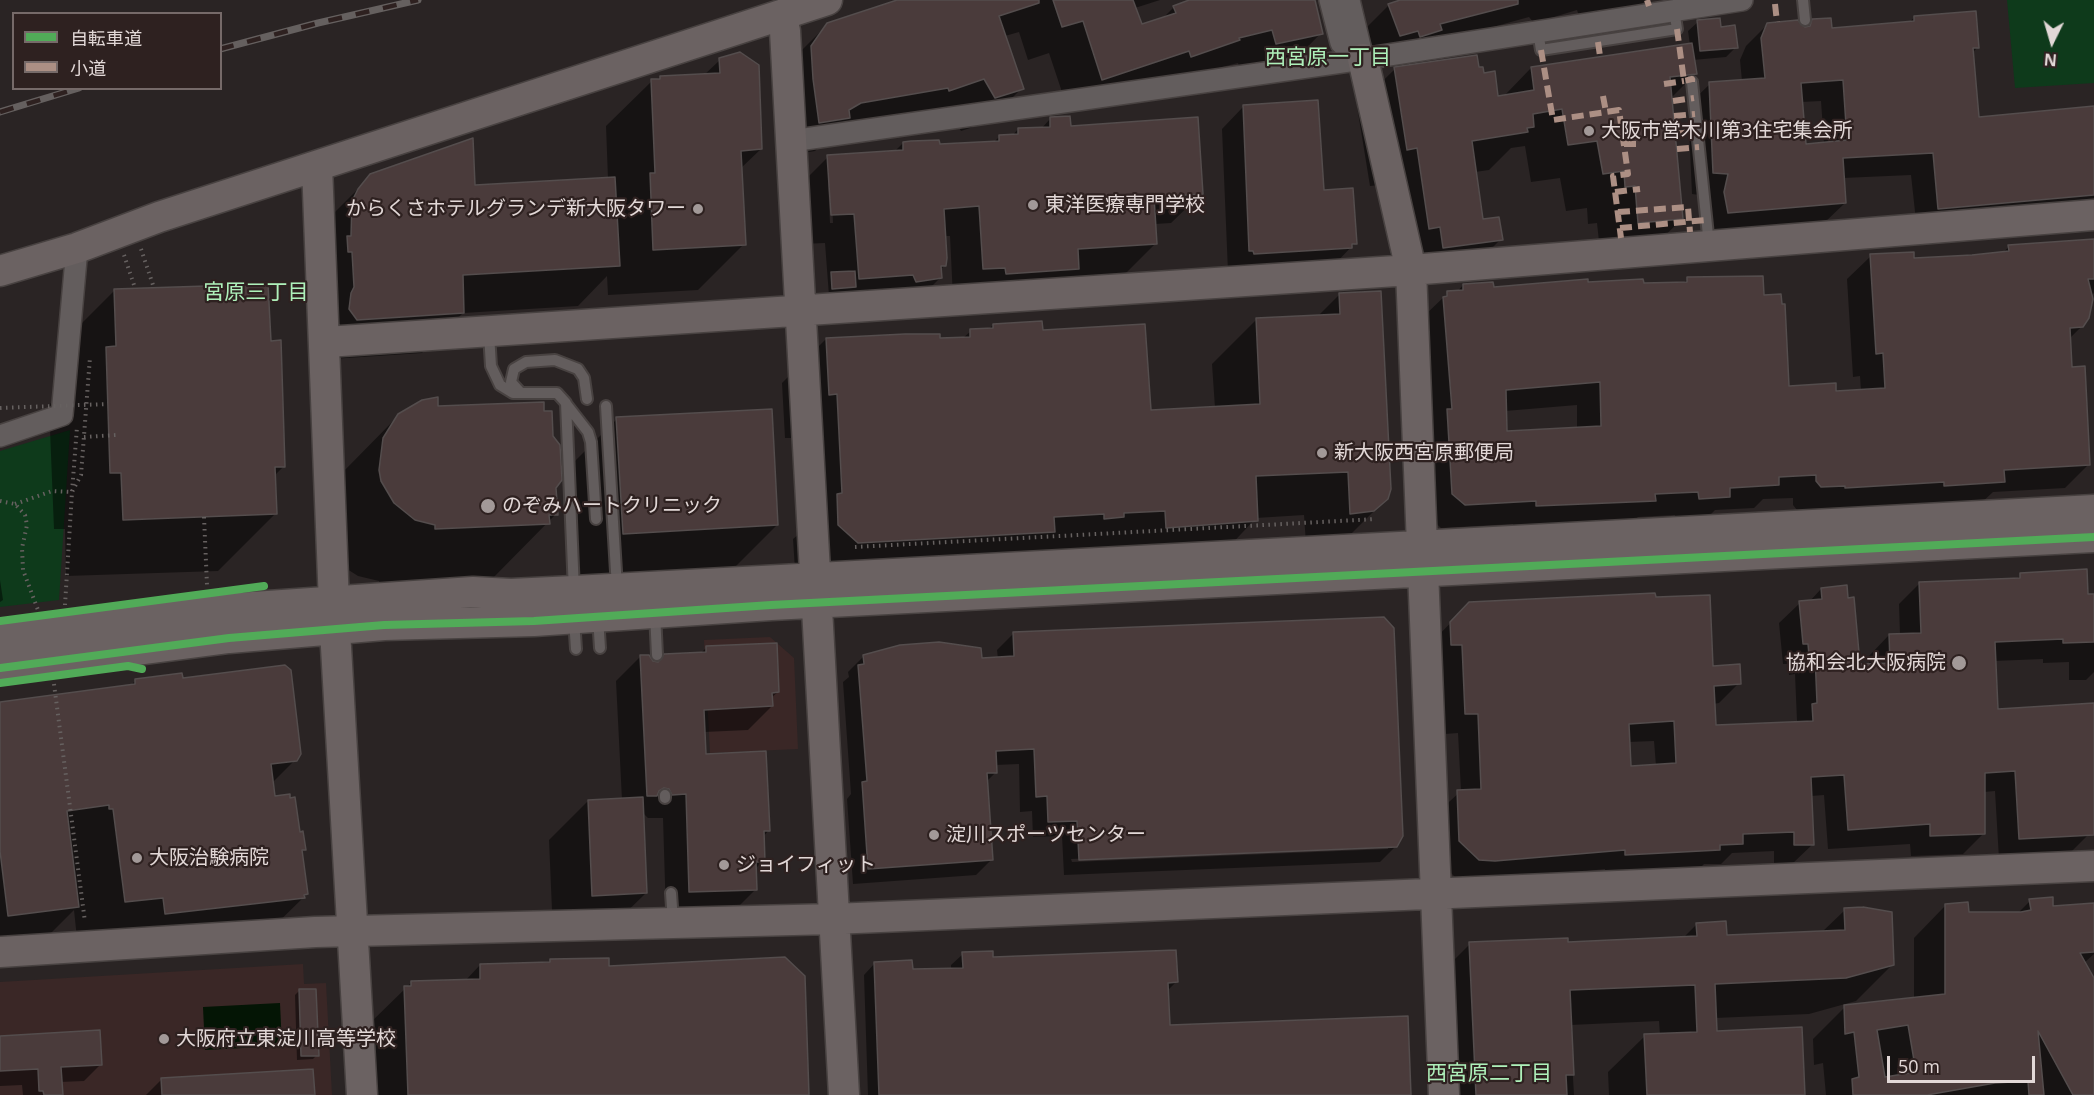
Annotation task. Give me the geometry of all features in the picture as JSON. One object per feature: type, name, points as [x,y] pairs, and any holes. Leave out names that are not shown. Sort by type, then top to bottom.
[{"type":"street","points":[[0,271],[77,248],[159,217],[827,0]]},
{"type":"street","points":[[1330,0],[1341,43],[1363,59]]},
{"type":"street","points":[[1349,0],[1411,270],[1444,1095]]},
{"type":"street","points":[[1363,0],[1368,24],[1363,59]]},
{"type":"street","points":[[791,141],[1363,59],[1742,0]]},
{"type":"street","points":[[781,15],[785,31],[844,1095]]},
{"type":"street","points":[[317,166],[326,342],[334,616],[362,1095]]},
{"type":"street","points":[[326,342],[1411,270],[2094,215]]},
{"type":"street","points":[[0,436],[62,415],[77,248]]},
{"type":"street","points":[[1423,559],[2094,510]]},
{"type":"street","points":[[582,609],[617,589],[815,591],[1423,559],[2094,537]]},
{"type":"street","points":[[0,638],[224,609],[334,616],[384,626],[582,609],[655,613],[815,591]]},
{"type":"street","points":[[0,668],[229,638],[334,616]]},
{"type":"street","points":[[0,952],[353,931],[834,918],[2094,866]]},
{"type":"lane","points":[[1803,0],[1805,20]]},
{"type":"lane","points":[[1692,82],[1708,245]]},
{"type":"lane","points":[[489,332],[491,366],[496,380],[506,390],[522,393],[556,393],[588,432],[591,442],[596,519]]},
{"type":"lane","points":[[522,393],[511,382],[514,369],[526,362],[555,360],[579,369],[584,378],[587,399]]},
{"type":"lane","points":[[566,403],[582,609],[576,649]]},
{"type":"lane","points":[[606,406],[617,589]]},
{"type":"lane","points":[[582,609],[600,648]]},
{"type":"lane","points":[[655,613],[657,655]]},
{"type":"lane","points":[[671,893],[673,924]]},
{"type":"path","points":[[140,246],[154,288]]},
{"type":"path","points":[[123,251],[135,288]]},
{"type":"path","points":[[72,492],[81,475],[90,348]]},
{"type":"path","points":[[0,408],[108,404]]},
{"type":"path","points":[[49,614],[72,492],[78,419]]},
{"type":"path","points":[[84,436],[116,435]]},
{"type":"path","points":[[0,501],[15,504],[51,491],[72,492]]},
{"type":"path","points":[[15,504],[25,515],[27,525],[22,548],[23,570],[49,614]]},
{"type":"path","points":[[204,517],[207,585]]},
{"type":"path","points":[[855,547],[1376,519]]},
{"type":"path","points":[[201,594],[213,593]]},
{"type":"path","points":[[49,614],[77,611]]},
{"type":"path","points":[[47,677],[58,675]]},
{"type":"path","points":[[54,683],[86,922]]},
{"type":"shaded area","points":[[770,637],[794,658],[798,749],[710,753],[704,640]]},
{"type":"shaded area","name":"大阪府立東淀川高等学校","points":[[303,964],[304,984],[326,983],[332,1095],[0,1095],[0,982]]},
{"type":"shaded area","points":[[280,1003],[282,1046],[205,1050],[203,1007]]},
{"type":"green space","points":[[2007,0],[2094,0],[2094,83],[2015,88]]},
{"type":"green space","points":[[70,430],[59,600],[0,607],[0,451]]},
{"type":"building","points":[[897,0],[1039,0],[1039,3],[999,16],[1024,89],[995,98],[984,79],[949,91],[948,88],[861,103],[849,110],[850,118],[819,123],[811,46],[827,23]]},
{"type":"building","points":[[1053,0],[1133,0],[1142,24],[1176,13],[1173,6],[1189,0],[1315,0],[1323,34],[1276,44],[1272,30],[1239,38],[1240,40],[1191,57],[1189,51],[1102,80],[1083,21],[1062,27]]},
{"type":"building","points":[[1400,0],[1518,0],[1518,4],[1440,24],[1442,30],[1420,37],[1418,31],[1400,36],[1388,4]]},
{"type":"building","points":[[1976,11],[1979,48],[1973,48],[1979,117],[2094,106],[2094,195],[1938,209],[1933,153],[1843,158],[1846,203],[1728,213],[1724,192],[1728,174],[1713,173],[1709,82],[1765,78],[1761,38],[1767,23],[1798,20],[1805,27],[1810,26],[1812,19],[1831,18],[1832,28],[1914,21],[1914,16]],"holes":[[[1843,80],[1847,140],[1806,144],[1801,83]]]},
{"type":"building","points":[[1720,18],[1721,27],[1735,25],[1738,48],[1700,51],[1697,20]]},
{"type":"building","points":[[1692,43],[1697,74],[1670,77],[1683,219],[1638,223],[1635,186],[1625,187],[1624,171],[1603,174],[1597,141],[1568,145],[1562,109],[1533,114],[1534,127],[1527,128],[1528,132],[1472,141],[1483,219],[1499,217],[1503,240],[1443,248],[1440,227],[1429,229],[1417,148],[1407,150],[1394,67],[1477,55],[1479,67],[1483,67],[1484,73],[1495,71],[1498,96],[1534,90],[1531,67]]},
{"type":"building","points":[[740,52],[759,65],[762,149],[741,151],[746,245],[653,250],[650,173],[655,173],[651,79],[660,79],[660,76],[720,73],[719,58]]},
{"type":"building","points":[[1318,100],[1324,190],[1353,188],[1357,244],[1352,244],[1352,248],[1254,254],[1253,251],[1249,251],[1243,105]]},
{"type":"building","points":[[1070,116],[1071,126],[1198,117],[1203,194],[1154,197],[1157,244],[1078,249],[1079,269],[1006,274],[1005,268],[983,269],[979,206],[944,209],[947,258],[946,266],[941,266],[942,278],[916,282],[913,275],[859,279],[854,214],[831,215],[827,155],[903,150],[903,142],[911,141],[939,140],[940,144],[999,141],[999,135],[1018,134],[1018,128],[1050,127],[1050,117]]},
{"type":"building","points":[[473,138],[475,185],[615,177],[620,266],[463,275],[464,313],[357,320],[349,309],[354,287],[352,252],[348,252],[347,236],[351,236],[352,201],[358,189],[370,174]]},
{"type":"building","points":[[2094,239],[2094,279],[2088,279],[2093,299],[2089,318],[2083,327],[2070,328],[2072,367],[2085,366],[2090,465],[2004,470],[2005,482],[1944,486],[1944,482],[1845,488],[1845,486],[1821,487],[1816,481],[1816,475],[1779,477],[1779,485],[1730,488],[1730,497],[1699,499],[1698,492],[1655,494],[1656,501],[1536,506],[1536,501],[1465,505],[1452,494],[1447,409],[1452,409],[1443,297],[1447,296],[1447,291],[1463,290],[1463,284],[1493,282],[1494,287],[1588,279],[1588,282],[1643,279],[1644,283],[1687,282],[1687,277],[1763,276],[1764,295],[1781,294],[1782,304],[1785,304],[1789,386],[1836,383],[1836,391],[1885,388],[1883,353],[1876,354],[1870,254],[1914,252],[1914,258],[1972,255],[2009,251],[2008,245]],"holes":[[[1600,382],[1601,426],[1507,431],[1506,390]]]},
{"type":"building","points":[[855,271],[856,287],[832,289],[831,272]]},
{"type":"building","points":[[268,284],[271,341],[281,340],[285,467],[275,467],[277,514],[123,520],[121,473],[110,473],[106,347],[116,346],[114,289]]},
{"type":"building","points":[[1381,291],[1391,489],[1388,499],[1374,511],[1350,514],[1348,472],[1256,476],[1258,521],[1166,528],[1165,511],[1124,513],[1124,517],[1104,519],[1104,514],[1054,517],[1055,532],[858,543],[838,525],[837,494],[842,493],[837,394],[829,395],[826,338],[905,334],[940,334],[940,338],[970,337],[970,329],[993,328],[993,324],[1042,321],[1043,330],[1145,324],[1151,410],[1260,404],[1256,318],[1340,314],[1339,293]]},
{"type":"building","points":[[438,397],[438,406],[544,402],[544,411],[552,411],[553,436],[560,445],[562,480],[556,488],[558,515],[549,515],[550,524],[435,529],[435,525],[415,520],[394,503],[381,481],[379,470],[383,438],[398,414],[422,400]]},
{"type":"building","points":[[772,409],[778,525],[623,534],[616,417]]},
{"type":"building","points":[[2087,569],[2088,594],[2094,594],[2094,642],[2063,643],[2063,639],[1995,642],[1998,709],[2094,703],[2094,835],[2019,839],[2015,771],[1985,773],[1985,834],[1930,836],[1930,824],[1848,830],[1844,775],[1811,777],[1814,845],[1794,845],[1794,832],[1743,834],[1743,844],[1720,845],[1720,850],[1625,855],[1625,850],[1495,861],[1479,860],[1459,841],[1457,790],[1481,789],[1478,714],[1465,714],[1462,645],[1451,645],[1450,622],[1469,602],[1655,593],[1656,597],[1710,595],[1713,666],[1740,664],[1741,684],[1714,686],[1716,725],[1813,721],[1812,704],[1817,703],[1815,655],[1809,655],[1808,644],[1803,644],[1799,601],[1822,599],[1821,588],[1847,585],[1848,598],[1854,597],[1860,664],[1890,663],[1889,634],[1921,633],[1919,582],[2020,578],[2020,573]],"holes":[[[1674,721],[1676,763],[1631,766],[1629,724]]]},
{"type":"building","points":[[1384,617],[1394,628],[1403,836],[1397,847],[1079,860],[1077,821],[1048,822],[1047,796],[1036,797],[1034,749],[996,751],[997,773],[987,773],[993,860],[868,869],[862,782],[867,781],[858,665],[864,664],[863,655],[900,645],[939,642],[981,648],[982,658],[1014,656],[1013,632]]},
{"type":"building","points":[[777,643],[779,692],[772,693],[773,706],[704,710],[706,754],[766,751],[770,831],[764,831],[765,862],[756,862],[757,890],[689,892],[686,794],[672,795],[669,789],[664,788],[657,796],[647,796],[640,655],[649,655],[653,661],[658,662],[664,654],[706,652],[706,646]]},
{"type":"building","points":[[285,665],[291,670],[301,754],[297,761],[271,764],[275,796],[290,794],[290,798],[295,797],[300,832],[303,831],[306,850],[302,850],[308,894],[304,895],[305,898],[165,914],[163,898],[125,902],[113,809],[109,809],[109,805],[67,811],[79,907],[8,916],[0,851],[0,702],[135,684],[135,679],[182,673],[183,678]]},
{"type":"building","points":[[643,797],[647,893],[592,896],[588,800]]},
{"type":"building","points":[[2053,897],[2053,906],[2094,903],[2094,952],[2080,953],[2094,978],[2094,1095],[2073,1095],[2038,1031],[2044,1095],[2029,1095],[2028,1081],[1995,1083],[1927,1095],[1853,1095],[1852,1079],[1859,1077],[1854,1032],[1845,1034],[1844,1005],[1945,994],[1945,904],[1968,902],[1969,912],[2021,912],[2031,910],[2029,899]],"holes":[[[1908,1025],[1916,1072],[1885,1077],[1877,1030]]]},
{"type":"building","points":[[1863,907],[1892,912],[1894,965],[1846,978],[1715,984],[1717,1031],[1802,1027],[1805,1095],[1647,1095],[1644,1034],[1697,1032],[1695,985],[1570,990],[1574,1075],[1566,1075],[1567,1095],[1476,1095],[1469,942],[1568,938],[1568,942],[1697,936],[1696,923],[1726,921],[1727,935],[1845,930],[1844,908]]},
{"type":"building","points":[[1176,950],[1178,982],[1168,983],[1170,1025],[1408,1016],[1411,1095],[879,1095],[874,962],[912,960],[913,969],[963,968],[962,952],[993,951],[993,957]]},
{"type":"building","points":[[785,957],[805,976],[809,1095],[408,1095],[404,986],[411,986],[411,981],[480,979],[480,964],[550,962],[550,959],[609,958],[609,966]]},
{"type":"building","points":[[299,989],[316,989],[319,1056],[301,1056]]},
{"type":"building","points":[[100,1030],[102,1065],[61,1067],[63,1095],[44,1095],[43,1091],[39,1091],[38,1069],[0,1071],[0,1036]]},
{"type":"building","points":[[313,1069],[315,1095],[162,1095],[161,1078]]},
{"type":"railway","points":[[222,48],[418,0]]},
{"type":"railway","points":[[0,112],[72,90]]},
{"type":"marked path","points":[[1647,0],[1649,6]]},
{"type":"marked path","points":[[1775,4],[1777,22]]},
{"type":"marked path","points":[[1677,29],[1684,81],[1692,79],[1692,82]]},
{"type":"marked path","points":[[1598,42],[1600,56]]},
{"type":"marked path","points":[[1541,50],[1553,120],[1619,110],[1628,174],[1613,176],[1621,238]]},
{"type":"marked path","points":[[1664,84],[1684,81]]},
{"type":"marked path","points":[[1603,96],[1606,112]]},
{"type":"marked path","points":[[1673,101],[1694,98]]},
{"type":"marked path","points":[[1674,116],[1695,114]]},
{"type":"marked path","points":[[1675,134],[1697,131]]},
{"type":"marked path","points":[[1624,144],[1636,144]]},
{"type":"marked path","points":[[1677,149],[1699,147]]},
{"type":"marked path","points":[[1615,192],[1640,189]]},
{"type":"marked path","points":[[1618,212],[1688,207],[1690,232]]},
{"type":"marked path","points":[[1620,228],[1706,220]]},
{"type":"cycle path","points":[[0,668],[229,638],[384,625],[534,621],[771,605],[2094,537]]},
{"type":"cycle path","points":[[0,621],[264,586]]},
{"type":"cycle path","points":[[0,683],[128,666],[142,669]]},
{"type":"place","name":"大阪市営木川第3住宅集会所","points":[[1589,131]]},
{"type":"place","name":"東洋医療専門学校","points":[[1033,205]]},
{"type":"place","name":"からくさホテルグランデ新大阪タワー","points":[[698,209]]},
{"type":"place","name":"新大阪西宮原郵便局","points":[[1322,453]]},
{"type":"place","name":"のぞみハートクリニック","points":[[488,506]]},
{"type":"place","name":"協和会北大阪病院","points":[[1959,663]]},
{"type":"place","name":"淀川スポーツセンター","points":[[934,835]]},
{"type":"place","name":"大阪治験病院","points":[[137,858]]},
{"type":"place","name":"ジョイフィット","points":[[724,865]]},
{"type":"place","name":"大阪府立東淀川高等学校","points":[[164,1039]]},
{"type":"district","name":"西宮原一丁目","points":[[1328,58]]},
{"type":"district","name":"宮原三丁目","points":[[256,293]]},
{"type":"district","name":"西宮原二丁目","points":[[1489,1074]]}]
